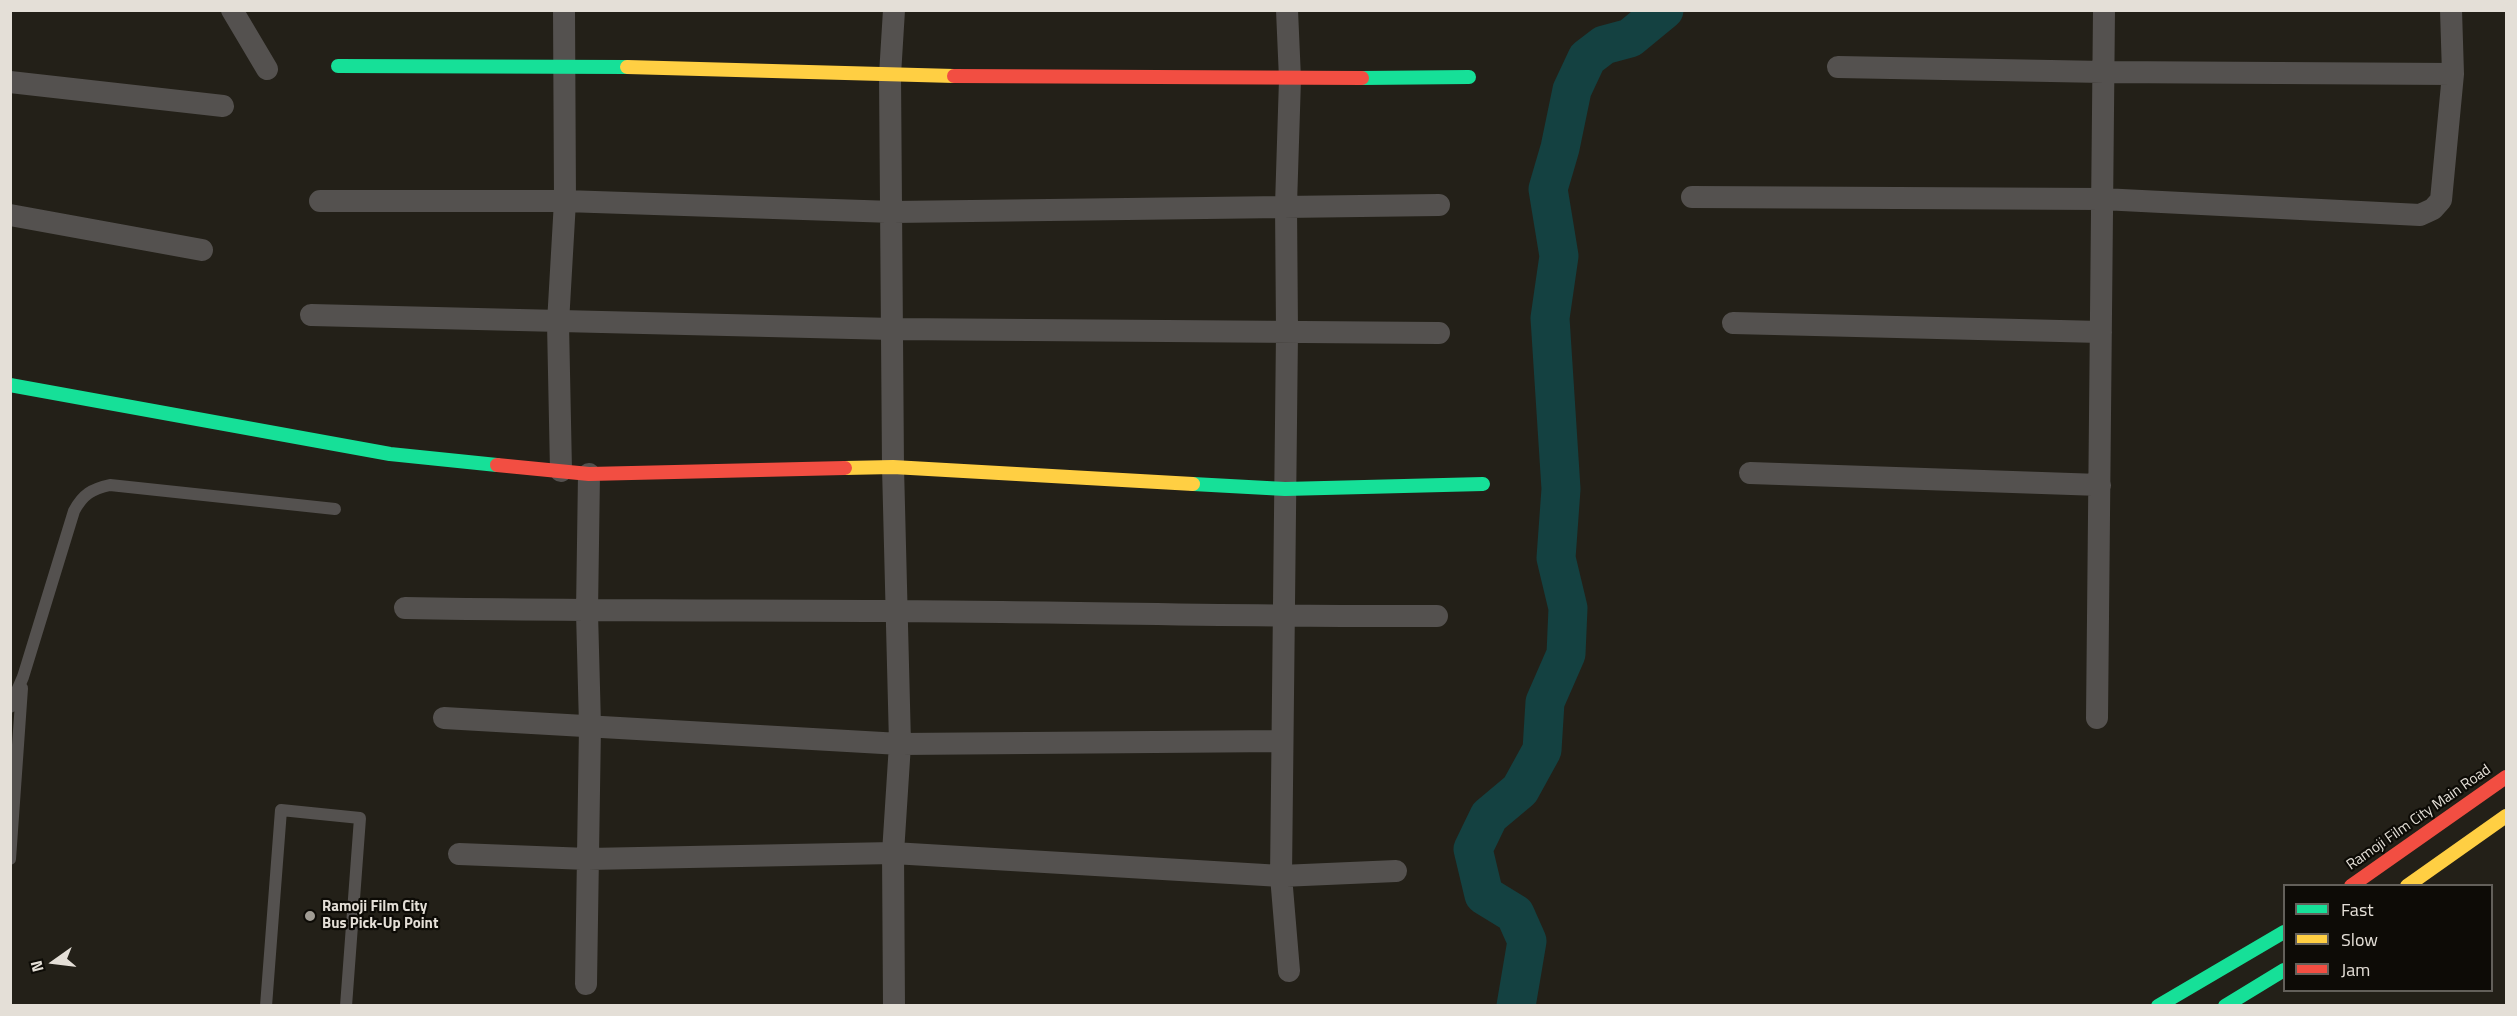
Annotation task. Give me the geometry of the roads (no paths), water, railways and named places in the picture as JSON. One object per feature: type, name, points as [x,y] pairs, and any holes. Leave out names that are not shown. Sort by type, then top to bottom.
[{"type":"street","points":[[232,10],[267,69]]},
{"type":"street","points":[[561,471],[558,323],[566,201],[564,10]]},
{"type":"street","points":[[894,10],[890,75],[893,212],[893,467],[900,744],[893,853],[894,1005]]},
{"type":"street","points":[[1287,10],[1290,79],[1286,205],[1287,332],[1281,876],[1289,971]]},
{"type":"street","points":[[2097,718],[2104,10]]},
{"type":"street","points":[[1692,197],[2103,199],[2420,215],[2433,209],[2441,200],[2453,74],[2451,10]]},
{"type":"street","points":[[338,66],[564,65],[890,75],[1290,79],[1469,77]]},
{"type":"street","points":[[1838,67],[2104,72],[2453,74]]},
{"type":"street","points":[[10,82],[223,106]]},
{"type":"street","points":[[320,201],[566,201],[893,212],[1286,205],[1439,205]]},
{"type":"street","points":[[10,215],[202,250]]},
{"type":"street","points":[[311,315],[558,323],[893,329],[1440,333]]},
{"type":"street","points":[[1733,323],[2101,332]]},
{"type":"street","points":[[10,385],[390,453],[589,474],[893,467],[1285,489],[1483,484]]},
{"type":"street","points":[[1750,473],[2100,485]]},
{"type":"street","points":[[586,984],[590,726],[586,612],[589,474]]},
{"type":"street","points":[[405,608],[586,612],[897,611],[1283,617],[1437,616]]},
{"type":"street","points":[[444,718],[900,744],[1282,741]]},
{"type":"street","name":"Ramoji Film City Main Road","points":[[2352,884],[2506,777]]},
{"type":"street","points":[[2408,884],[2506,816]]},
{"type":"street","points":[[459,854],[588,859],[893,853],[1281,876],[1396,872]]},
{"type":"street","points":[[2158,1005],[2180,995],[2283,933]]},
{"type":"street","points":[[2225,1005],[2283,971]]},
{"type":"lane","points":[[10,707],[16,677],[74,511],[80,500],[92,489],[110,485],[335,509]]},
{"type":"lane","points":[[10,859],[20,741],[16,677]]},
{"type":"lane","points":[[266,1005],[281,810],[360,818],[346,1005]]},
{"type":"waterway","points":[[1516,1006],[1527,941],[1515,914],[1484,895],[1473,849],[1489,816],[1520,790],[1542,750],[1545,702],[1566,654],[1568,608],[1556,558],[1561,489],[1550,318],[1559,256],[1548,189],[1560,148],[1572,90],[1587,58],[1604,45],[1630,38],[1664,10]]},
{"type":"place","name":"Ramoji Film City Bus Pick-Up Point","points":[[310,916]]}]
